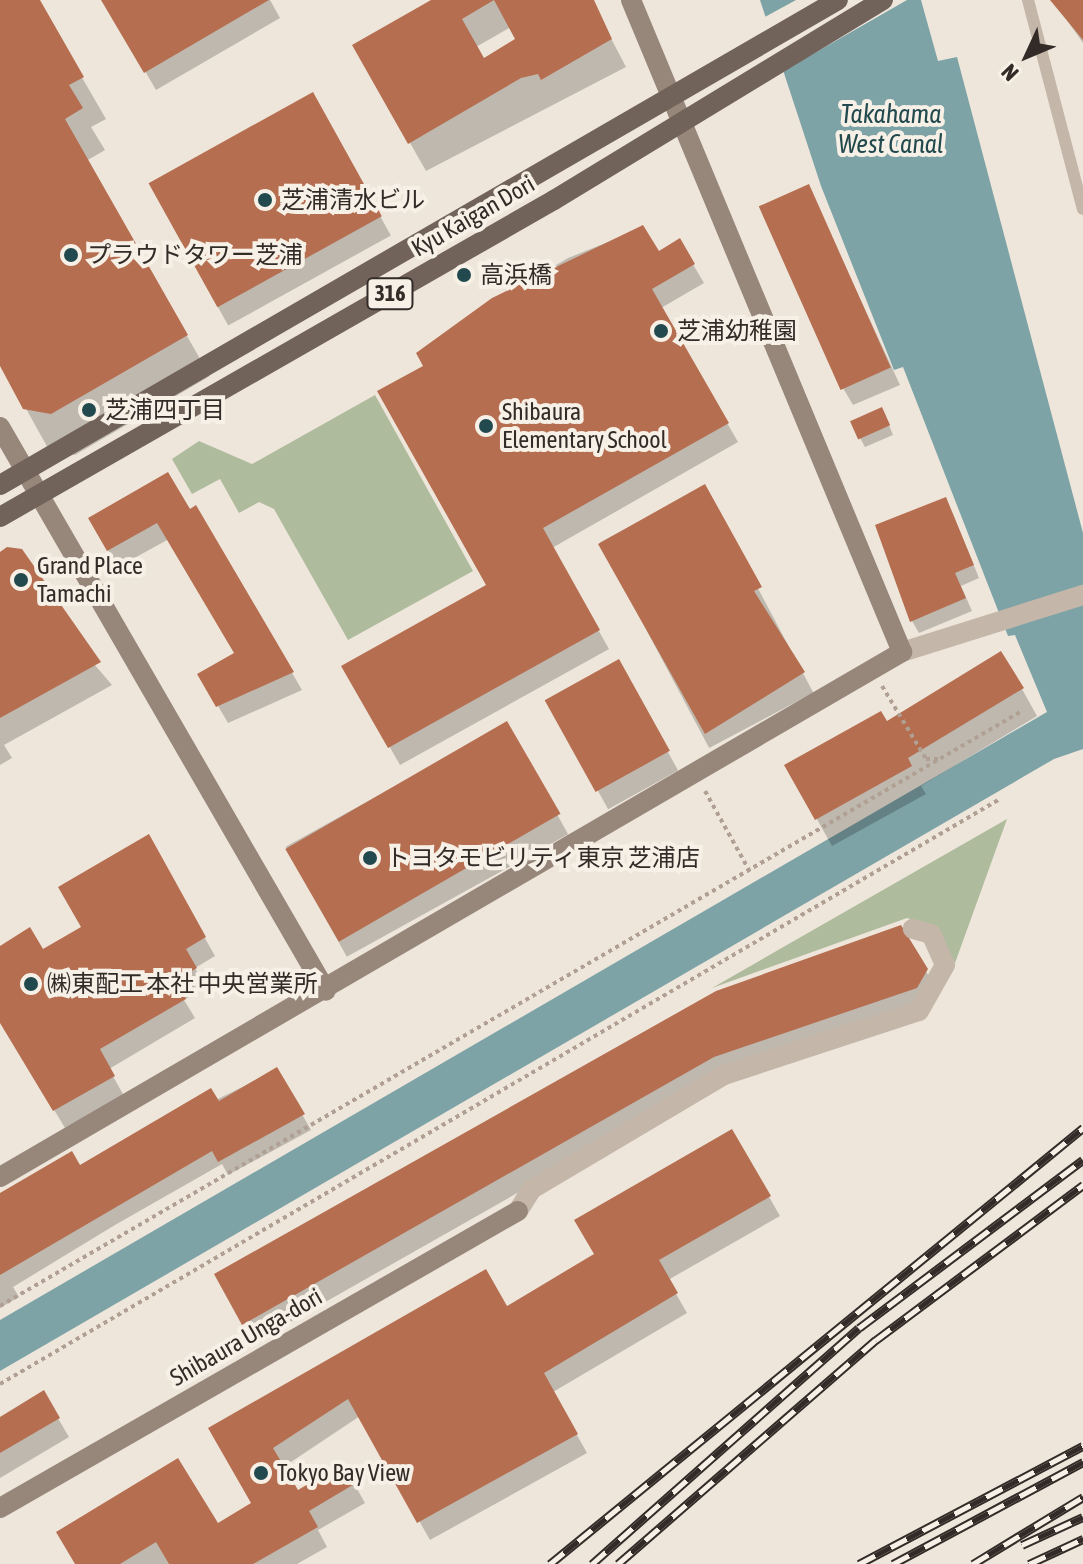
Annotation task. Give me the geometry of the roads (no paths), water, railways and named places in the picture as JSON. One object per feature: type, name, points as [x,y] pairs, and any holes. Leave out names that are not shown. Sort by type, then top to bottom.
[{"type":"main road","name":"Kyu Kaigan Dori","points":[[0,485],[838,0]]},
{"type":"main road","name":"Kyu Kaigan Dori","points":[[0,517],[677,123],[774,61],[883,0]]},
{"type":"street","points":[[631,0],[671,96],[677,123],[902,652]]},
{"type":"street","points":[[0,427],[326,991]]},
{"type":"street","points":[[0,1177],[326,991],[902,652],[1083,595]]},
{"type":"street","name":"Shibaura Unga-dori","points":[[0,1508],[518,1211],[532,1189],[724,1075],[919,1011],[945,965],[931,934],[913,929]]},
{"type":"lane","points":[[1028,0],[1083,209]]},
{"type":"water","name":"Takahama West Canal","points":[[760,0],[921,0],[938,61],[957,57],[1083,533],[1083,749],[1054,759],[0,1371],[0,1320],[1047,712],[1015,635],[1008,636],[903,367],[894,370],[821,186]]},
{"type":"railway","points":[[550,1564],[1083,1128]]},
{"type":"railway","points":[[592,1564],[859,1328],[1083,1160]]},
{"type":"railway","points":[[618,1564],[876,1340],[1083,1185]]},
{"type":"railway","points":[[859,1564],[1083,1446]]},
{"type":"railway","points":[[893,1564],[1083,1462]]},
{"type":"railway","points":[[973,1564],[1083,1497]]},
{"type":"railway","points":[[1022,1545],[1083,1517]]},
{"type":"railway","points":[[1029,1564],[1083,1539]]},
{"type":"place","name":"芝浦清水ビル","points":[[265,200]]},
{"type":"place","name":"プラウドタワー芝浦","points":[[71,255]]},
{"type":"place","name":"高浜橋","points":[[464,275]]},
{"type":"place","name":"芝浦幼稚園","points":[[661,331]]},
{"type":"place","name":"芝浦四丁目","points":[[89,410]]},
{"type":"place","name":"Shibaura Elementary School","points":[[486,426]]},
{"type":"place","name":"Grand Place Tamachi","points":[[21,580]]},
{"type":"place","name":"トヨタモビリティ東京 芝浦店","points":[[370,858]]},
{"type":"place","name":"㈱東配工 本社 中央営業所","points":[[31,984]]},
{"type":"place","name":"Tokyo Bay View","points":[[261,1473]]}]
